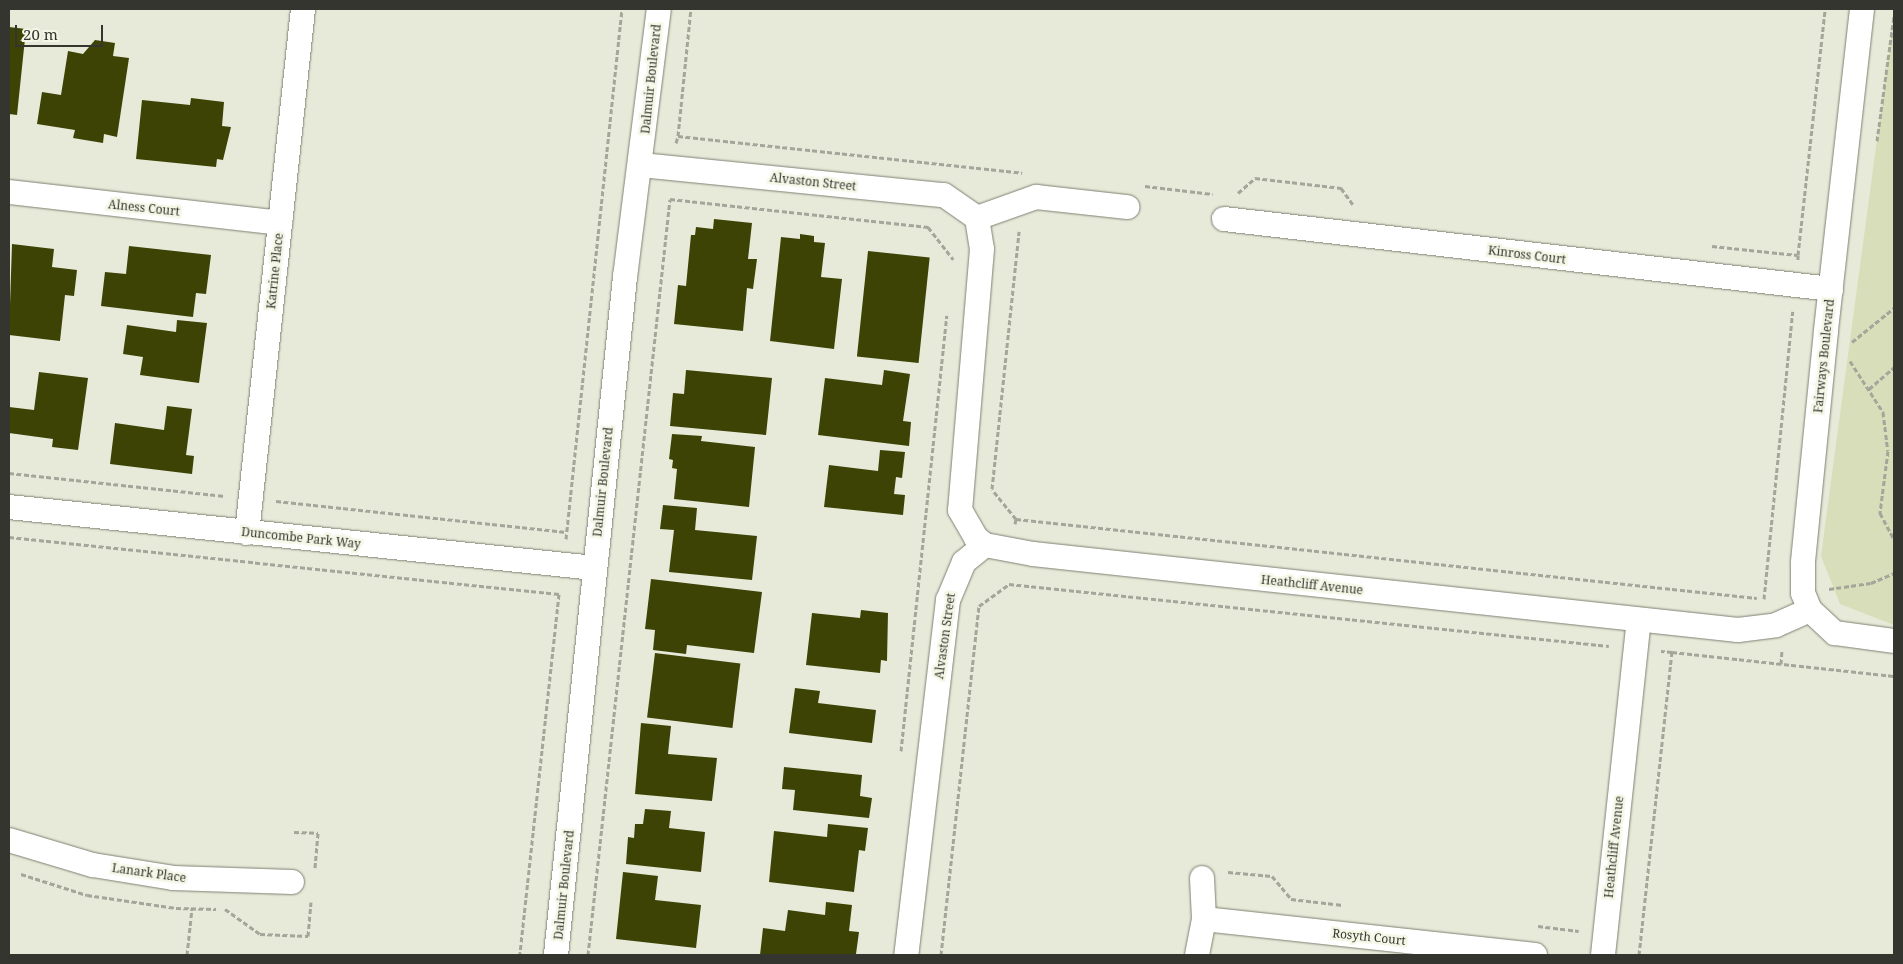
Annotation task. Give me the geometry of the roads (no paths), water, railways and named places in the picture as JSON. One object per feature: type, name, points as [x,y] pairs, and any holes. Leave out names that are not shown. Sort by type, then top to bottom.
[{"type":"street","name":"Katrine Place","points":[[247,533],[303,9]]},
{"type":"street","name":"Dalmuir Boulevard","points":[[556,955],[625,277],[641,165],[659,9]]},
{"type":"street","name":"Fairways Boulevard","points":[[1806,601],[1803,563],[1826,331],[1862,9]]},
{"type":"street","name":"Alvaston Street","points":[[641,165],[944,195],[978,218]]},
{"type":"street","name":"Alness Court","points":[[9,192],[280,223]]},
{"type":"street","points":[[985,545],[976,538],[960,510],[982,250],[978,218],[1036,197],[1127,207]]},
{"type":"street","name":"Kinross Court","points":[[1224,220],[1831,289]]},
{"type":"street","name":"Duncombe Park Way","points":[[9,507],[594,568]]},
{"type":"street","name":"Alvaston Street","points":[[906,955],[948,600],[964,562],[985,545]]},
{"type":"street","name":"Heathcliff Avenue","points":[[985,545],[1034,554],[1738,630],[1776,625],[1806,601]]},
{"type":"street","points":[[1806,601],[1835,633],[1894,641]]},
{"type":"street","name":"Heathcliff Avenue","points":[[1603,955],[1639,620]]},
{"type":"street","name":"Lanark Place","points":[[9,840],[93,865],[173,878],[292,882]]},
{"type":"street","points":[[1197,955],[1204,919],[1202,878]]},
{"type":"street","name":"Rosyth Court","points":[[1204,919],[1535,955]]}]
